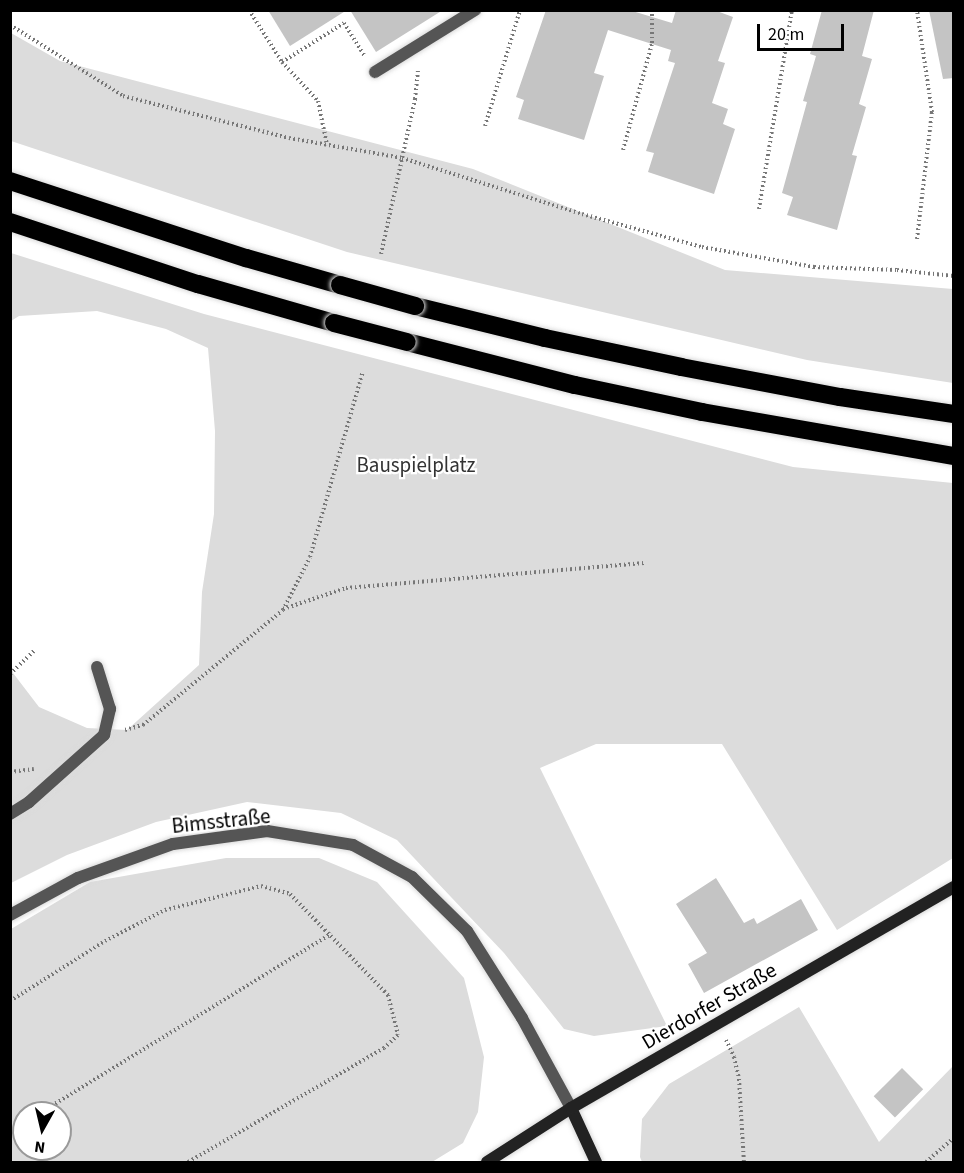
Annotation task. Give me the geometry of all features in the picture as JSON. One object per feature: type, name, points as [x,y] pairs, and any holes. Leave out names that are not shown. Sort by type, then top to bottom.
[{"type":"highway","points":[[10,181],[224,251],[415,306],[544,338],[840,397],[954,414]]},
{"type":"highway","points":[[10,222],[198,284],[407,342],[574,384],[702,412],[954,456]]},
{"type":"main road","name":"Dierdorfer Straße","points":[[487,1162],[571,1108],[954,887]]},
{"type":"main road","points":[[571,1108],[596,1162]]},
{"type":"street","points":[[375,72],[475,10]]},
{"type":"street","points":[[10,814],[29,802],[104,735],[110,709],[97,667]]},
{"type":"street","name":"Bimsstraße","points":[[10,915],[78,878],[173,844],[267,831],[353,845],[412,877],[467,931],[522,1018],[571,1108]]},
{"type":"path","points":[[249,10],[282,62],[318,101],[327,145]]},
{"type":"path","points":[[486,126],[520,10]]},
{"type":"path","points":[[623,150],[652,43],[652,10]]},
{"type":"path","points":[[759,209],[792,10]]},
{"type":"path","points":[[917,10],[932,112],[917,239]]},
{"type":"path","points":[[282,62],[344,24],[375,72]]},
{"type":"path","points":[[10,25],[123,96],[288,138],[402,158],[582,214],[702,247],[814,267],[897,270],[954,276]]},
{"type":"path","points":[[381,255],[415,99],[420,44]]},
{"type":"path","points":[[283,610],[310,557],[363,371]]},
{"type":"path","points":[[104,735],[143,725],[283,610],[346,588],[644,563]]},
{"type":"path","points":[[10,674],[35,650]]},
{"type":"path","points":[[10,1001],[105,941],[165,909],[261,886],[290,894],[388,995],[398,1035],[384,1048],[188,1162]]},
{"type":"path","points":[[60,1101],[331,934]]},
{"type":"path","points":[[718,1024],[734,1057],[739,1079],[744,1162]]},
{"type":"path","points":[[926,1162],[954,1138]]},
{"type":"green space","points":[[11,33],[60,61],[473,169],[725,270],[953,289],[953,383],[807,360],[347,252],[11,141]]},
{"type":"green space","name":"Bauspielplatz","points":[[11,253],[204,314],[793,467],[953,483],[953,858],[837,930],[722,744],[596,744],[540,768],[667,1026],[594,1036],[564,1029],[504,953],[397,840],[341,813],[247,802],[156,822],[67,855],[11,883],[10,657],[13,673],[39,707],[87,728],[127,730],[199,665],[202,592],[214,514],[215,431],[208,348],[166,329],[97,311],[19,316],[11,321]]},
{"type":"green space","points":[[226,858],[319,858],[377,882],[464,978],[484,1057],[478,1112],[463,1143],[432,1162],[11,1162],[11,929],[90,882]]},
{"type":"green space","points":[[799,1007],[879,1142],[953,1066],[953,1162],[642,1162],[640,1157],[642,1119],[669,1084]]},
{"type":"building","points":[[268,10],[347,10],[290,46]]},
{"type":"building","points":[[350,10],[443,10],[376,52]]},
{"type":"building","points":[[546,10],[629,10],[672,23],[676,10],[714,10],[733,17],[718,61],[725,63],[712,103],[728,109],[723,124],[735,129],[714,194],[648,172],[654,153],[646,151],[675,63],[668,61],[671,50],[608,30],[594,73],[604,76],[584,140],[518,119],[524,100],[516,97]]},
{"type":"building","points":[[822,10],[874,10],[862,56],[872,59],[859,104],[866,107],[852,155],[857,156],[837,230],[787,215],[793,197],[782,193],[807,102],[803,101],[816,56],[810,54]]},
{"type":"building","points":[[929,10],[954,10],[954,78],[943,79]]},
{"type":"building","points":[[716,878],[744,923],[754,918],[757,924],[801,899],[818,930],[704,993],[688,964],[707,953],[676,904]]},
{"type":"building","points":[[902,1068],[923,1089],[895,1117],[874,1096]]}]
